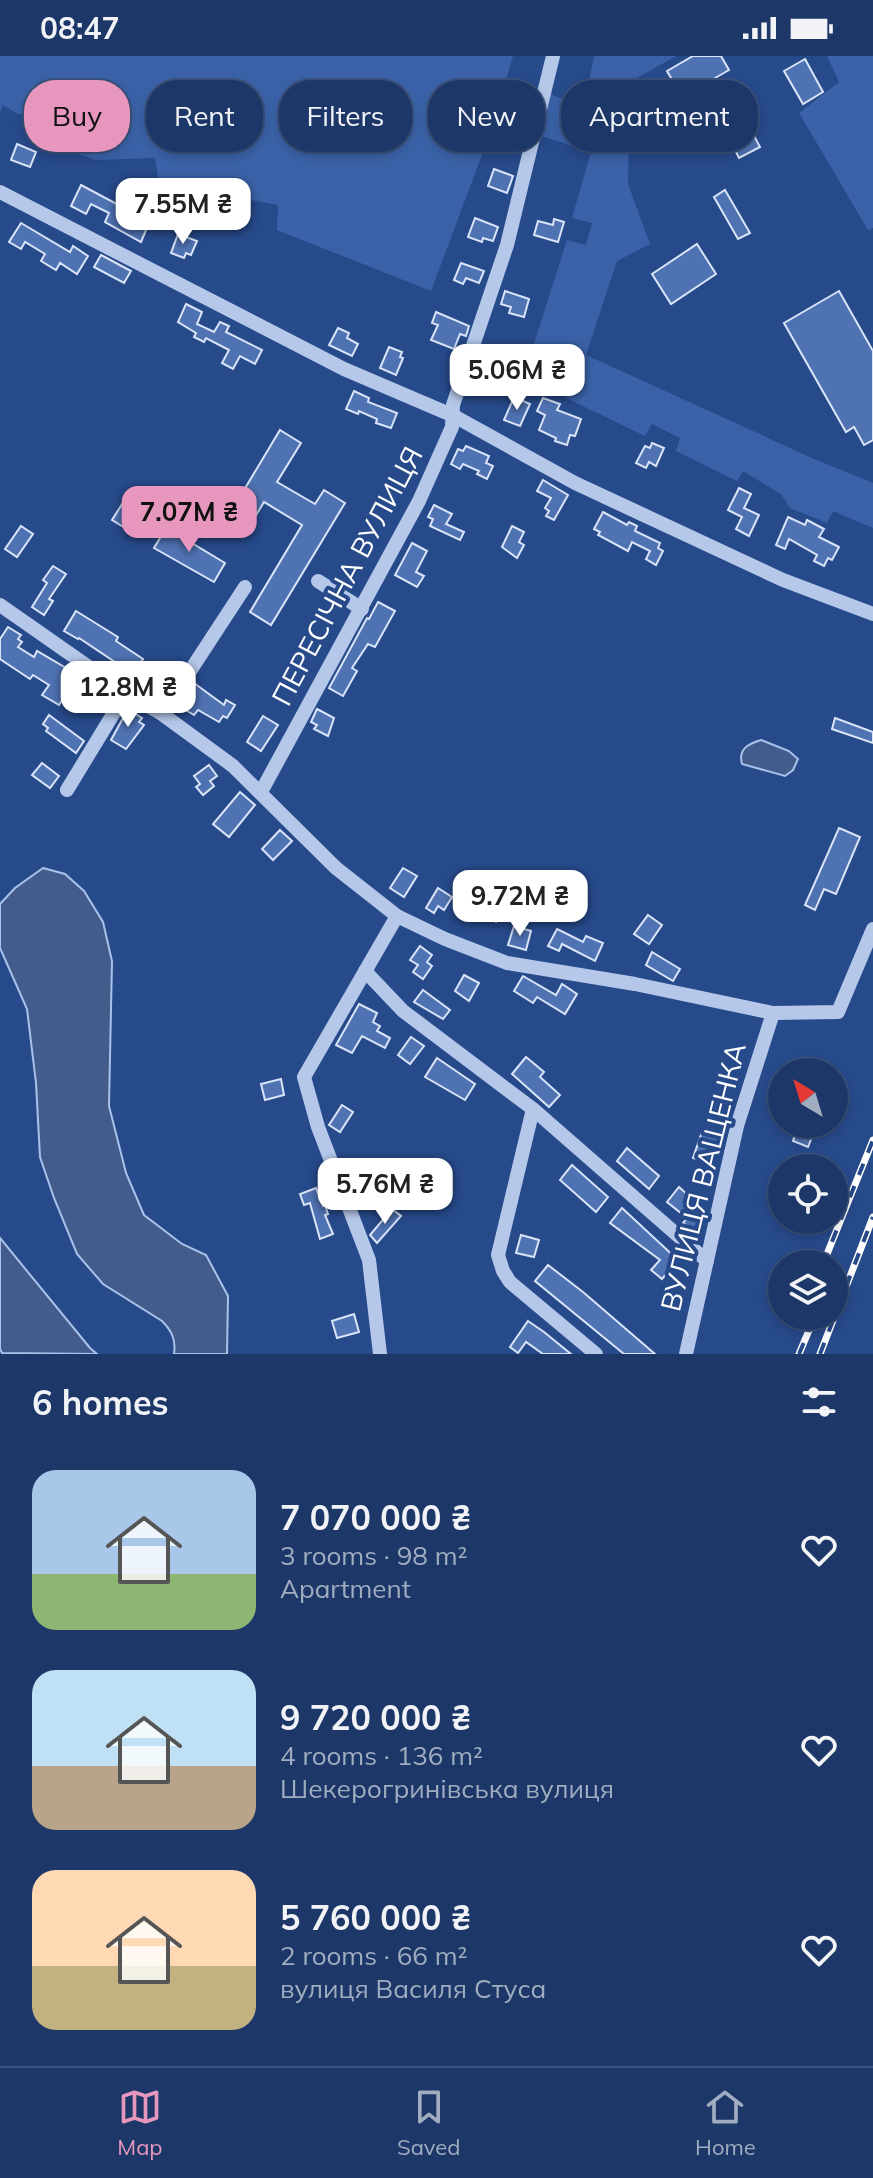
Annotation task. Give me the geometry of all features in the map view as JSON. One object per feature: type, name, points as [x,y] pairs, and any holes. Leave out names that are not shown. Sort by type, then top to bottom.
[{"type":"street","name":"ПЕРЕСІЧНА ВУЛИЦЯ","points":[[261,792],[419,501],[452,427],[453,405],[507,245],[553,56]]},
{"type":"street","points":[[0,192],[331,362],[454,416],[575,483],[783,580],[873,614]]},
{"type":"street","points":[[318,581],[362,609]]},
{"type":"street","points":[[162,714],[245,587]]},
{"type":"street","points":[[0,605],[126,693],[162,714],[233,766],[336,868],[397,916],[507,963],[664,989],[773,1013],[838,1012],[873,929]]},
{"type":"street","points":[[67,790],[126,693]]},
{"type":"street","points":[[380,1354],[369,1260],[318,1127],[304,1077],[397,916]]},
{"type":"street","points":[[365,971],[403,1011],[533,1109],[707,1261]]},
{"type":"street","name":"ВУЛИЦЯ ВАЩЕНКА","points":[[686,1354],[737,1126],[773,1013]]},
{"type":"street","points":[[533,1109],[498,1255],[510,1282],[596,1354]]},
{"type":"shaded area","points":[[0,56],[513,56],[506,80],[428,80],[428,152],[483,152],[431,291],[277,230],[278,205],[229,196],[224,209],[158,178],[155,158],[96,160],[73,152],[130,152],[130,80],[24,80],[24,115],[3,105],[0,112]]},
{"type":"shaded area","points":[[594,56],[676,56],[637,80],[589,80]]},
{"type":"shaded area","points":[[827,56],[873,56],[873,228],[868,230],[799,113],[839,82]]},
{"type":"shaded area","points":[[545,93],[561,98],[561,142],[545,137]]},
{"type":"shaded area","points":[[591,152],[629,152],[628,184],[650,244],[617,261],[586,355],[873,483],[873,528],[833,511],[827,523],[790,508],[781,494],[743,471],[737,481],[676,451],[680,438],[652,424],[645,436],[566,398],[570,383],[553,374],[548,385],[524,375],[567,240],[586,245],[592,223],[572,218]]},
{"type":"shaded area","points":[[761,740],[789,751],[798,759],[793,770],[785,776],[742,764],[741,754],[745,748]]},
{"type":"shaded area","points":[[43,868],[65,874],[84,891],[103,922],[112,961],[109,1106],[126,1173],[144,1215],[182,1244],[206,1255],[228,1296],[227,1354],[174,1354],[172,1336],[162,1321],[103,1284],[77,1254],[54,1198],[40,1157],[36,1083],[27,1009],[0,948],[0,904],[15,888]]},
{"type":"shaded area","points":[[0,1238],[90,1348],[97,1354],[2,1353]]},
{"type":"building","points":[[693,56],[721,56],[729,70],[712,80],[672,80],[667,71]]},
{"type":"building","points":[[805,59],[823,92],[803,104],[784,71]]},
{"type":"building","points":[[17,144],[24,147],[24,152],[36,152],[30,167],[11,160]]},
{"type":"building","points":[[736,152],[750,152],[739,158]]},
{"type":"building","points":[[494,169],[513,176],[507,193],[488,186]]},
{"type":"building","points":[[81,185],[149,223],[141,242],[105,222],[109,213],[91,204],[86,214],[71,206]]},
{"type":"building","points":[[725,190],[750,233],[738,239],[714,197]]},
{"type":"building","points":[[475,218],[498,227],[493,241],[483,238],[482,242],[468,237]]},
{"type":"building","points":[[554,219],[564,222],[558,242],[534,235],[538,221],[553,225]]},
{"type":"building","points":[[21,223],[70,252],[73,246],[88,256],[77,274],[60,263],[56,270],[41,261],[45,254],[25,242],[21,249],[9,242]]},
{"type":"building","points":[[178,234],[197,241],[191,255],[186,253],[184,258],[171,253]]},
{"type":"building","points":[[697,244],[716,274],[671,304],[652,274]]},
{"type":"building","points":[[101,255],[131,271],[124,283],[94,267]]},
{"type":"building","points":[[461,263],[484,271],[479,283],[466,278],[463,284],[454,280]]},
{"type":"building","points":[[505,291],[529,299],[524,317],[509,313],[511,307],[501,304]]},
{"type":"building","points":[[839,291],[873,351],[873,440],[864,445],[854,427],[846,432],[784,323]]},
{"type":"building","points":[[186,304],[202,312],[197,324],[214,332],[220,322],[229,326],[226,332],[262,350],[255,364],[240,356],[233,369],[222,363],[229,350],[206,338],[204,342],[194,337],[196,333],[178,322]]},
{"type":"building","points":[[436,312],[469,326],[466,336],[460,334],[454,349],[431,340],[438,325],[432,323]]},
{"type":"building","points":[[338,328],[349,333],[347,338],[358,344],[352,356],[329,345]]},
{"type":"building","points":[[389,347],[402,352],[400,357],[403,358],[396,375],[380,368]]},
{"type":"building","points":[[354,391],[369,398],[368,402],[397,413],[391,428],[376,423],[377,419],[359,411],[358,414],[346,409]]},
{"type":"building","points":[[514,397],[530,404],[520,426],[504,420]]},
{"type":"building","points":[[543,398],[560,404],[557,410],[581,419],[575,436],[570,435],[567,445],[539,430],[545,415],[537,411]]},
{"type":"building","points":[[280,430],[301,443],[277,482],[315,504],[324,490],[345,503],[271,625],[250,612],[302,525],[264,502],[252,522],[232,510]]},
{"type":"building","points":[[652,443],[664,448],[656,466],[649,462],[646,468],[636,463],[645,446],[650,448]]},
{"type":"building","points":[[466,446],[489,456],[486,463],[493,466],[487,479],[477,474],[479,471],[463,464],[460,469],[451,464],[458,449],[463,451]]},
{"type":"building","points":[[543,480],[568,495],[554,520],[546,516],[549,511],[545,508],[551,498],[537,491]]},
{"type":"building","points":[[739,488],[751,494],[744,508],[759,515],[749,536],[736,529],[742,517],[728,510]]},
{"type":"building","points":[[124,501],[137,509],[125,528],[112,520]]},
{"type":"building","points":[[434,505],[452,514],[446,524],[464,532],[460,540],[430,526],[433,519],[428,517]]},
{"type":"building","points":[[603,512],[627,525],[629,522],[637,526],[635,531],[660,543],[658,548],[663,551],[656,565],[646,559],[650,551],[632,542],[628,551],[598,535],[600,532],[594,529]]},
{"type":"building","points":[[788,517],[805,525],[807,520],[824,529],[819,537],[839,547],[832,560],[828,558],[824,566],[814,561],[817,555],[789,539],[785,549],[776,545]]},
{"type":"building","points":[[168,525],[179,532],[177,534],[225,563],[214,582],[154,548]]},
{"type":"building","points":[[21,526],[33,534],[17,557],[5,549]]},
{"type":"building","points":[[512,526],[524,532],[519,542],[524,545],[517,558],[502,547]]},
{"type":"building","points":[[412,543],[427,551],[416,572],[424,576],[417,587],[395,575]]},
{"type":"building","points":[[53,566],[66,574],[49,599],[53,601],[44,615],[32,607],[47,583],[43,580]]},
{"type":"building","points":[[378,602],[395,611],[375,647],[368,644],[352,668],[357,671],[343,696],[329,688]]},
{"type":"building","points":[[76,611],[118,637],[116,641],[143,659],[133,674],[64,631]]},
{"type":"building","points":[[8,627],[21,635],[18,639],[22,642],[18,647],[34,657],[37,651],[78,675],[59,705],[42,695],[49,685],[33,675],[30,679],[0,659],[0,639]]},
{"type":"building","points":[[194,683],[224,705],[226,700],[235,705],[227,718],[223,716],[219,722],[198,710],[194,715],[179,706]]},
{"type":"building","points":[[128,709],[142,718],[139,722],[144,725],[126,749],[111,740]]},
{"type":"building","points":[[317,709],[334,718],[328,736],[314,729],[317,725],[311,722]]},
{"type":"building","points":[[49,715],[84,741],[76,753],[46,731],[48,728],[43,724]]},
{"type":"building","points":[[263,716],[278,725],[261,751],[247,742]]},
{"type":"building","points":[[835,718],[873,732],[873,743],[832,729]]},
{"type":"building","points":[[42,763],[59,776],[50,788],[32,775]]},
{"type":"building","points":[[209,765],[217,776],[210,781],[214,786],[203,795],[196,787],[200,784],[194,776]]},
{"type":"building","points":[[240,792],[255,805],[229,837],[213,824]]},
{"type":"building","points":[[839,828],[860,837],[836,894],[824,889],[815,910],[805,905]]},
{"type":"building","points":[[280,830],[292,841],[273,860],[262,849]]},
{"type":"building","points":[[403,868],[417,876],[404,897],[390,888]]},
{"type":"building","points":[[438,888],[452,897],[444,910],[438,906],[434,913],[426,908]]},
{"type":"building","points":[[485,897],[505,909],[496,922],[476,910]]},
{"type":"building","points":[[648,915],[662,925],[649,944],[634,934]]},
{"type":"building","points":[[514,926],[531,931],[526,950],[508,945]]},
{"type":"building","points":[[557,929],[583,942],[586,936],[603,943],[595,961],[562,944],[559,951],[548,946]]},
{"type":"building","points":[[420,946],[432,955],[427,962],[432,966],[423,979],[413,972],[418,965],[410,960]]},
{"type":"building","points":[[652,952],[680,969],[673,981],[646,965]]},
{"type":"building","points":[[464,975],[479,983],[469,1001],[455,991]]},
{"type":"building","points":[[523,976],[556,995],[562,984],[577,994],[565,1014],[537,997],[533,1003],[514,991]]},
{"type":"building","points":[[423,990],[450,1010],[443,1019],[414,1002]]},
{"type":"building","points":[[359,1004],[377,1013],[373,1022],[380,1026],[377,1031],[390,1038],[385,1048],[362,1036],[352,1053],[336,1045]]},
{"type":"building","points":[[411,1037],[424,1046],[410,1064],[398,1055]]},
{"type":"building","points":[[526,1057],[544,1072],[540,1077],[560,1095],[549,1107],[512,1074]]},
{"type":"building","points":[[437,1058],[475,1084],[465,1100],[425,1077]]},
{"type":"building","points":[[281,1079],[284,1095],[265,1100],[261,1084]]},
{"type":"building","points":[[342,1105],[353,1112],[340,1132],[329,1125]]},
{"type":"building","points":[[703,1129],[722,1136],[712,1165],[693,1158]]},
{"type":"building","points":[[794,1138],[812,1138],[808,1147],[793,1141]]},
{"type":"building","points":[[627,1148],[659,1176],[649,1189],[617,1161]]},
{"type":"building","points":[[572,1165],[608,1197],[596,1212],[560,1180]]},
{"type":"building","points":[[679,1187],[690,1197],[687,1200],[707,1214],[696,1232],[683,1223],[687,1218],[667,1202]]},
{"type":"building","points":[[316,1188],[325,1205],[328,1214],[325,1215],[333,1234],[320,1239],[310,1203],[304,1205],[300,1194]]},
{"type":"building","points":[[622,1208],[678,1260],[662,1279],[651,1270],[660,1260],[610,1223]]},
{"type":"building","points":[[392,1209],[401,1216],[377,1243],[370,1235]]},
{"type":"building","points":[[521,1235],[539,1240],[534,1257],[516,1253]]},
{"type":"building","points":[[548,1265],[655,1354],[624,1354],[535,1281]]},
{"type":"building","points":[[354,1314],[359,1332],[337,1338],[332,1321]]},
{"type":"building","points":[[528,1321],[571,1354],[543,1354],[526,1342],[518,1353],[510,1347]]},
{"type":"railway","points":[[829,1250],[873,1140]]},
{"type":"railway","points":[[820,1354],[873,1217]]},
{"type":"railway","points":[[799,1354],[809,1330]]}]
